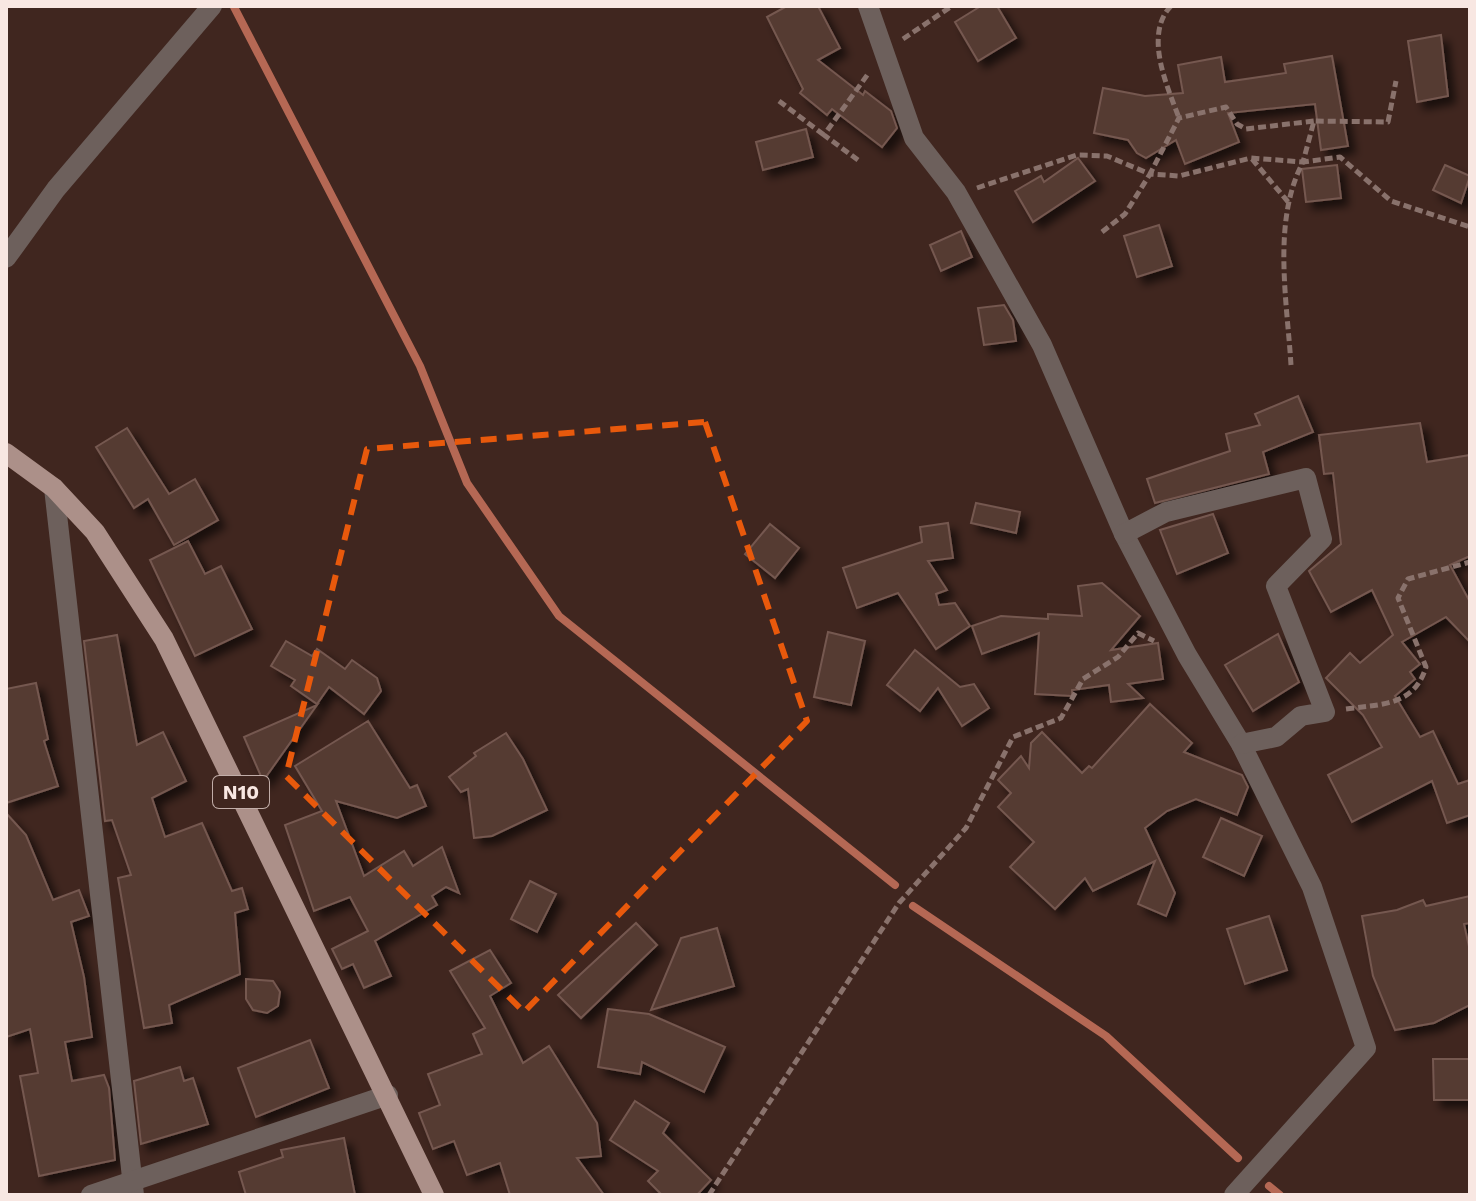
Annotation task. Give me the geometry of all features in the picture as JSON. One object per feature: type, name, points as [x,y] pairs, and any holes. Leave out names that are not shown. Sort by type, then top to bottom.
[{"type":"main road","name":"N10","points":[[6,453],[54,488],[95,532],[164,639],[434,1195]]},
{"type":"street","points":[[6,258],[56,189],[212,6]]},
{"type":"street","points":[[868,6],[914,138],[956,192],[1042,345],[1124,534],[1187,655],[1241,744],[1312,887],[1366,1048],[1234,1195]]},
{"type":"street","points":[[1124,534],[1166,512],[1306,478],[1322,539],[1276,586],[1325,712],[1301,716],[1276,737],[1241,744]]},
{"type":"street","points":[[54,488],[133,1189]]},
{"type":"street","points":[[91,1195],[133,1189],[388,1095]]},
{"type":"path","points":[[1102,232],[1125,214],[1179,118],[1163,74],[1159,43],[1165,12],[1171,6]]},
{"type":"path","points":[[1179,118],[1226,107],[1246,129],[1314,121],[1388,122],[1396,81]]},
{"type":"path","points":[[779,101],[824,135]]},
{"type":"path","points":[[1291,365],[1284,259],[1289,203],[1291,186],[1303,162],[1314,121]]},
{"type":"path","points":[[956,192],[993,185],[1077,155],[1107,156],[1150,174],[1179,176],[1251,158],[1303,162],[1340,157],[1391,201],[1470,227]]},
{"type":"path","points":[[1251,158],[1289,203]]},
{"type":"path","points":[[1325,712],[1405,698],[1420,685],[1426,667],[1398,598],[1408,579],[1470,562]]},
{"type":"path","points":[[709,1195],[899,903],[966,828],[1013,737],[1061,718],[1083,679],[1118,657],[1138,633],[1187,655]]},
{"type":"highlighted area","points":[[705,422],[807,721],[524,1012],[286,776],[367,449]]},
{"type":"building","points":[[787,6],[818,6],[840,48],[818,60],[863,95],[865,91],[891,111],[897,128],[882,147],[832,109],[827,115],[800,93],[803,89],[767,17]]},
{"type":"building","points":[[981,6],[997,6],[1016,38],[978,61],[955,22]]},
{"type":"building","points":[[1441,35],[1448,96],[1417,102],[1408,41]]},
{"type":"building","points":[[1332,56],[1348,146],[1321,150],[1315,104],[1228,113],[1239,142],[1185,164],[1176,140],[1146,158],[1137,153],[1128,140],[1094,133],[1103,88],[1145,96],[1183,93],[1178,65],[1221,57],[1225,82],[1286,73],[1284,64]]},
{"type":"building","points":[[806,129],[813,157],[763,170],[756,142]]},
{"type":"building","points":[[1078,158],[1095,181],[1033,222],[1015,191],[1041,176],[1044,182]]},
{"type":"building","points":[[1337,165],[1341,198],[1306,202],[1302,169]]},
{"type":"building","points":[[1445,165],[1470,176],[1461,203],[1433,190]]},
{"type":"building","points":[[1159,225],[1172,266],[1137,277],[1124,236]]},
{"type":"building","points":[[961,231],[972,257],[941,271],[930,245]]},
{"type":"building","points":[[1004,305],[1013,320],[1016,341],[984,345],[978,308]]},
{"type":"building","points":[[1298,396],[1313,432],[1263,452],[1269,474],[1155,503],[1147,479],[1230,451],[1226,434],[1260,425],[1255,414]]},
{"type":"building","points":[[1420,423],[1427,462],[1470,455],[1470,556],[1450,565],[1470,602],[1470,642],[1446,617],[1402,642],[1420,664],[1410,672],[1415,679],[1395,696],[1420,737],[1433,731],[1458,784],[1470,780],[1470,815],[1447,823],[1432,781],[1352,822],[1328,775],[1382,747],[1363,715],[1326,678],[1350,653],[1360,663],[1393,635],[1372,590],[1331,612],[1309,571],[1341,544],[1333,473],[1324,474],[1319,435]]},
{"type":"building","points":[[127,428],[169,494],[195,479],[218,520],[174,545],[148,499],[134,508],[96,447]]},
{"type":"building","points":[[976,503],[1020,512],[1016,533],[971,523]]},
{"type":"building","points":[[1213,514],[1228,553],[1177,574],[1160,530]]},
{"type":"building","points":[[948,523],[953,558],[928,561],[947,590],[936,594],[939,605],[955,603],[970,626],[936,649],[898,593],[857,608],[843,568],[922,542],[920,527]]},
{"type":"building","points":[[770,524],[799,548],[775,578],[745,554]]},
{"type":"building","points":[[188,541],[205,574],[221,566],[252,629],[195,656],[150,560]]},
{"type":"building","points":[[1102,583],[1140,616],[1111,650],[1158,643],[1163,679],[1128,684],[1143,698],[1111,702],[1109,685],[1072,690],[1072,696],[1035,694],[1039,633],[982,654],[972,626],[1001,616],[1048,619],[1048,614],[1082,616],[1078,586]]},
{"type":"building","points":[[828,632],[865,641],[851,705],[814,697]]},
{"type":"building","points":[[1278,634],[1299,682],[1253,711],[1225,665]]},
{"type":"building","points":[[117,635],[137,745],[163,732],[186,781],[152,798],[165,837],[202,823],[232,891],[242,888],[248,909],[235,913],[240,974],[169,1005],[172,1023],[144,1028],[118,878],[131,875],[112,820],[105,821],[84,641]]},
{"type":"building","points":[[286,641],[312,656],[317,649],[345,669],[352,660],[377,678],[381,691],[364,714],[329,687],[317,704],[291,686],[295,680],[271,666]]},
{"type":"building","points":[[915,650],[960,687],[974,684],[989,708],[962,726],[938,688],[920,711],[887,685]]},
{"type":"building","points":[[36,683],[48,739],[44,741],[58,786],[6,803],[6,689]]},
{"type":"building","points":[[1150,704],[1192,743],[1184,752],[1242,775],[1248,787],[1237,815],[1196,799],[1167,811],[1145,828],[1175,893],[1166,916],[1138,904],[1155,861],[1093,891],[1085,878],[1055,909],[1010,867],[1034,842],[998,807],[1011,793],[998,780],[1021,756],[1029,768],[1031,743],[1042,732],[1082,773],[1089,766],[1092,768]]},
{"type":"building","points":[[317,705],[263,781],[244,737]]},
{"type":"building","points":[[368,721],[410,788],[417,785],[426,806],[397,818],[336,801],[364,876],[404,851],[413,866],[442,847],[459,893],[446,887],[432,896],[437,905],[375,941],[391,976],[364,988],[353,964],[342,969],[332,949],[368,931],[350,897],[314,911],[285,825],[322,811],[295,766]]},
{"type":"building","points":[[506,733],[523,759],[547,810],[492,836],[474,838],[468,789],[461,792],[449,777],[476,756],[474,753]]},
{"type":"building","points":[[6,813],[26,835],[53,900],[79,890],[89,916],[71,922],[84,977],[92,1037],[65,1042],[72,1081],[104,1075],[109,1088],[115,1160],[39,1176],[20,1076],[38,1073],[30,1029],[6,1037]]},
{"type":"building","points":[[1221,818],[1262,836],[1244,876],[1203,857]]},
{"type":"building","points":[[530,881],[556,894],[537,932],[511,919]]},
{"type":"building","points":[[1470,896],[1470,923],[1464,924],[1470,951],[1470,1005],[1434,1023],[1395,1030],[1373,976],[1362,916],[1397,910],[1423,900],[1426,906]]},
{"type":"building","points":[[1269,916],[1287,970],[1245,984],[1227,929]]},
{"type":"building","points":[[636,923],[657,945],[581,1018],[558,995]]},
{"type":"building","points":[[717,928],[734,986],[651,1010],[681,938]]},
{"type":"building","points":[[490,950],[511,983],[490,996],[523,1063],[549,1046],[597,1123],[601,1156],[577,1158],[604,1195],[510,1195],[500,1163],[467,1175],[454,1141],[433,1149],[419,1113],[440,1105],[428,1074],[482,1054],[473,1034],[485,1028],[450,971]]},
{"type":"building","points":[[246,979],[273,981],[280,992],[278,1006],[267,1013],[253,1010],[246,999]]},
{"type":"building","points":[[608,1009],[649,1014],[725,1047],[704,1092],[642,1062],[640,1074],[598,1067]]},
{"type":"building","points":[[310,1040],[329,1088],[256,1117],[238,1068]]},
{"type":"building","points":[[1433,1059],[1470,1059],[1470,1100],[1434,1100]]},
{"type":"building","points":[[180,1067],[184,1081],[193,1078],[208,1124],[141,1144],[134,1081]]},
{"type":"building","points":[[635,1101],[669,1123],[663,1133],[711,1180],[697,1195],[662,1195],[648,1181],[658,1171],[610,1140]]},
{"type":"building","points":[[344,1138],[355,1195],[246,1195],[239,1172],[283,1157],[281,1150]]},
{"type":"waterway","points":[[234,7],[420,366],[467,483],[559,616],[895,885]]},
{"type":"waterway","points":[[913,906],[1106,1036],[1238,1158]]},
{"type":"waterway","points":[[1269,1186],[1280,1195]]}]
